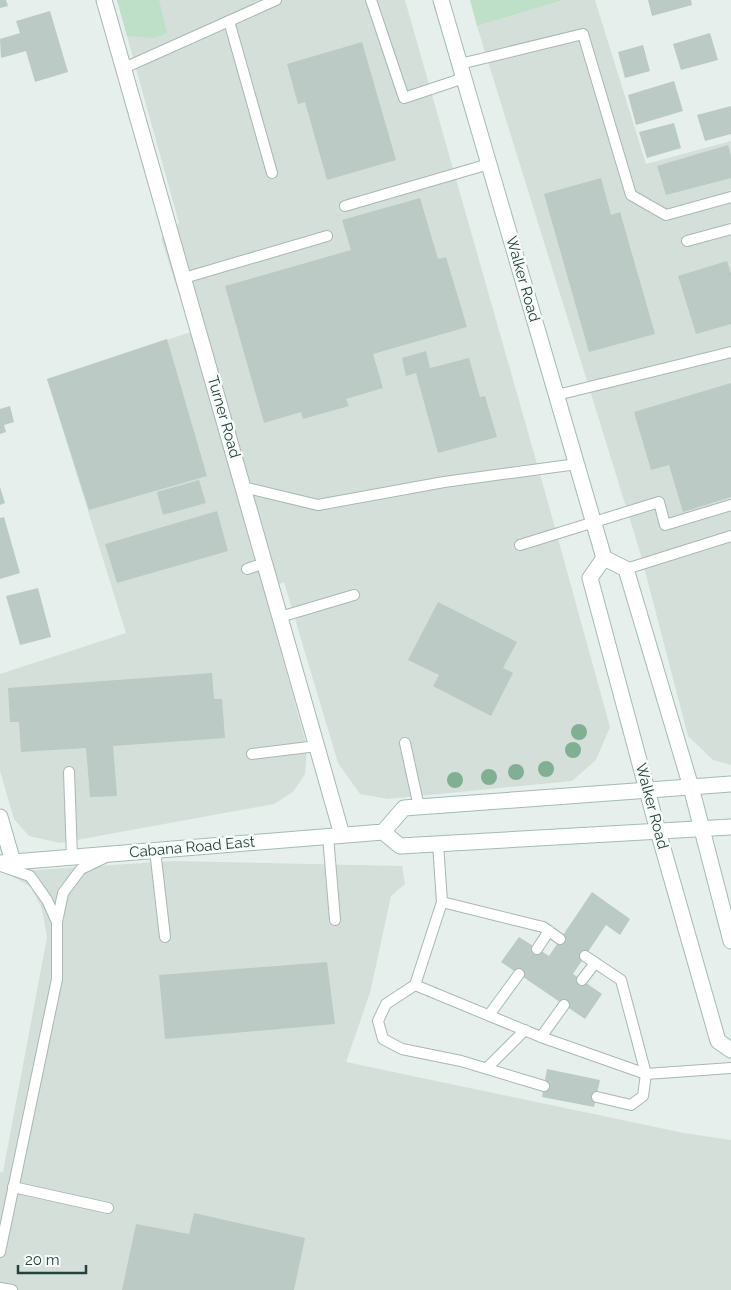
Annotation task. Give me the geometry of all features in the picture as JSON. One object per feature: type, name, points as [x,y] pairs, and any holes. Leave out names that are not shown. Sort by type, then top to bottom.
[{"type":"main road","name":"Turner Road","points":[[104,0],[317,746],[335,836]]},
{"type":"main road","name":"Walker Road","points":[[441,0],[604,558],[590,578],[658,831],[718,1040],[731,1050]]},
{"type":"main road","points":[[604,558],[626,569],[691,787],[731,942]]},
{"type":"main road","points":[[731,784],[404,808],[383,832],[400,846],[731,827]]},
{"type":"main road","points":[[0,817],[4,863]]},
{"type":"main road","name":"Cabana Road East","points":[[4,863],[383,832]]},
{"type":"lane","points":[[124,68],[276,0]]},
{"type":"lane","points":[[371,0],[404,98],[462,71],[583,34],[631,196],[666,215],[731,197]]},
{"type":"lane","points":[[229,21],[272,173]]},
{"type":"lane","points":[[345,206],[489,164]]},
{"type":"lane","points":[[687,241],[731,229]]},
{"type":"lane","points":[[184,278],[327,236]]},
{"type":"lane","points":[[557,394],[731,352]]},
{"type":"lane","points":[[243,486],[318,505],[444,482],[577,464]]},
{"type":"lane","points":[[520,545],[659,502],[665,525],[731,505]]},
{"type":"lane","points":[[626,569],[731,536]]},
{"type":"lane","points":[[247,569],[265,563]]},
{"type":"lane","points":[[280,617],[354,595]]},
{"type":"lane","points":[[405,743],[419,807]]},
{"type":"lane","points":[[252,754],[317,746]]},
{"type":"lane","points":[[68,772],[72,857]]},
{"type":"lane","points":[[335,836],[335,920]]},
{"type":"lane","points":[[438,844],[442,902],[415,985],[386,1004],[378,1021],[383,1039],[402,1049],[461,1061],[544,1086]]},
{"type":"lane","points":[[155,850],[165,937]]},
{"type":"lane","points":[[0,1252],[57,979],[57,922],[63,893],[81,869],[112,854]]},
{"type":"lane","points":[[4,863],[30,876],[47,900],[57,922]]},
{"type":"lane","points":[[442,902],[543,927],[560,939]]},
{"type":"lane","points":[[537,948],[549,931]]},
{"type":"lane","points":[[585,956],[621,980],[646,1074],[643,1096],[631,1105],[597,1097]]},
{"type":"lane","points":[[582,980],[594,963]]},
{"type":"lane","points":[[489,1015],[519,974]]},
{"type":"lane","points":[[415,985],[541,1037],[646,1074],[731,1068]]},
{"type":"lane","points":[[541,1037],[564,1005]]},
{"type":"lane","points":[[487,1068],[525,1030]]},
{"type":"lane","points":[[13,1187],[108,1208]]},
{"type":"lane","points":[[0,1288],[12,1290]]},
{"type":"shaded area","points":[[117,0],[405,0],[610,727],[596,760],[572,781],[388,799],[360,794],[338,763],[284,582],[264,591],[307,747],[305,774],[293,792],[274,804],[60,843],[29,836],[14,819],[0,771],[0,674],[126,633],[47,379],[191,332],[161,238],[179,223]]},
{"type":"shaded area","points":[[564,0],[595,0],[646,164],[731,141],[731,765],[713,760],[688,736],[640,552],[477,26]]},
{"type":"shaded area","points":[[173,861],[402,866],[405,884],[391,896],[370,993],[346,1062],[684,1133],[731,1140],[731,1290],[0,1290],[0,1172],[3,1172],[47,937],[42,909],[31,887],[5,872]]},
{"type":"green space","points":[[117,0],[159,0],[167,33],[154,38],[127,36]]},
{"type":"green space","points":[[470,0],[564,0],[477,26]]},
{"type":"building","points":[[0,0],[6,0],[8,6],[0,8]]},
{"type":"building","points":[[648,0],[691,0],[692,5],[652,16]]},
{"type":"building","points":[[50,11],[68,72],[35,82],[26,51],[1,58],[0,39],[20,33],[16,21]]},
{"type":"building","points":[[710,33],[718,60],[681,70],[673,44]]},
{"type":"building","points":[[362,42],[396,160],[327,180],[305,102],[298,104],[287,64]]},
{"type":"building","points":[[643,45],[650,71],[625,78],[618,52]]},
{"type":"building","points":[[674,81],[683,111],[636,125],[628,95]]},
{"type":"building","points":[[731,106],[731,134],[705,141],[697,115]]},
{"type":"building","points":[[674,123],[681,148],[647,158],[639,132]]},
{"type":"building","points":[[728,145],[731,156],[731,178],[666,195],[657,166]]},
{"type":"building","points":[[601,178],[611,215],[620,212],[655,334],[589,352],[544,194]]},
{"type":"building","points":[[420,198],[438,259],[446,257],[467,327],[373,354],[383,388],[346,399],[349,406],[303,419],[301,412],[264,423],[225,286],[351,250],[342,220]]},
{"type":"building","points":[[727,261],[731,274],[731,324],[696,334],[678,276]]},
{"type":"building","points":[[167,339],[207,476],[89,510],[47,379]]},
{"type":"building","points":[[426,351],[430,368],[469,358],[480,397],[485,396],[497,437],[438,453],[416,373],[406,376],[402,358]]},
{"type":"building","points":[[731,383],[731,497],[683,512],[669,465],[651,470],[634,412]]},
{"type":"building","points":[[10,406],[14,422],[4,425],[6,432],[0,434],[0,409]]},
{"type":"building","points":[[199,480],[206,503],[163,515],[157,492]]},
{"type":"building","points":[[0,487],[5,503],[0,505]]},
{"type":"building","points":[[217,511],[228,551],[117,583],[105,544]]},
{"type":"building","points":[[4,517],[20,573],[0,579],[0,518]]},
{"type":"building","points":[[38,588],[51,637],[20,645],[6,596]]},
{"type":"building","points":[[438,602],[517,642],[503,668],[513,673],[491,716],[433,686],[439,675],[408,660]]},
{"type":"building","points":[[212,673],[214,699],[222,699],[225,738],[113,746],[117,796],[90,797],[86,748],[21,752],[19,722],[10,722],[8,688]]},
{"type":"building","points":[[592,892],[630,919],[620,935],[606,925],[573,974],[602,994],[585,1019],[501,962],[519,937],[549,956]]},
{"type":"building","points":[[327,962],[335,1024],[165,1039],[159,975]]},
{"type":"building","points":[[547,1069],[600,1080],[594,1107],[542,1097]]},
{"type":"building","points":[[194,1213],[305,1238],[294,1290],[122,1290],[136,1224],[189,1234]]}]
